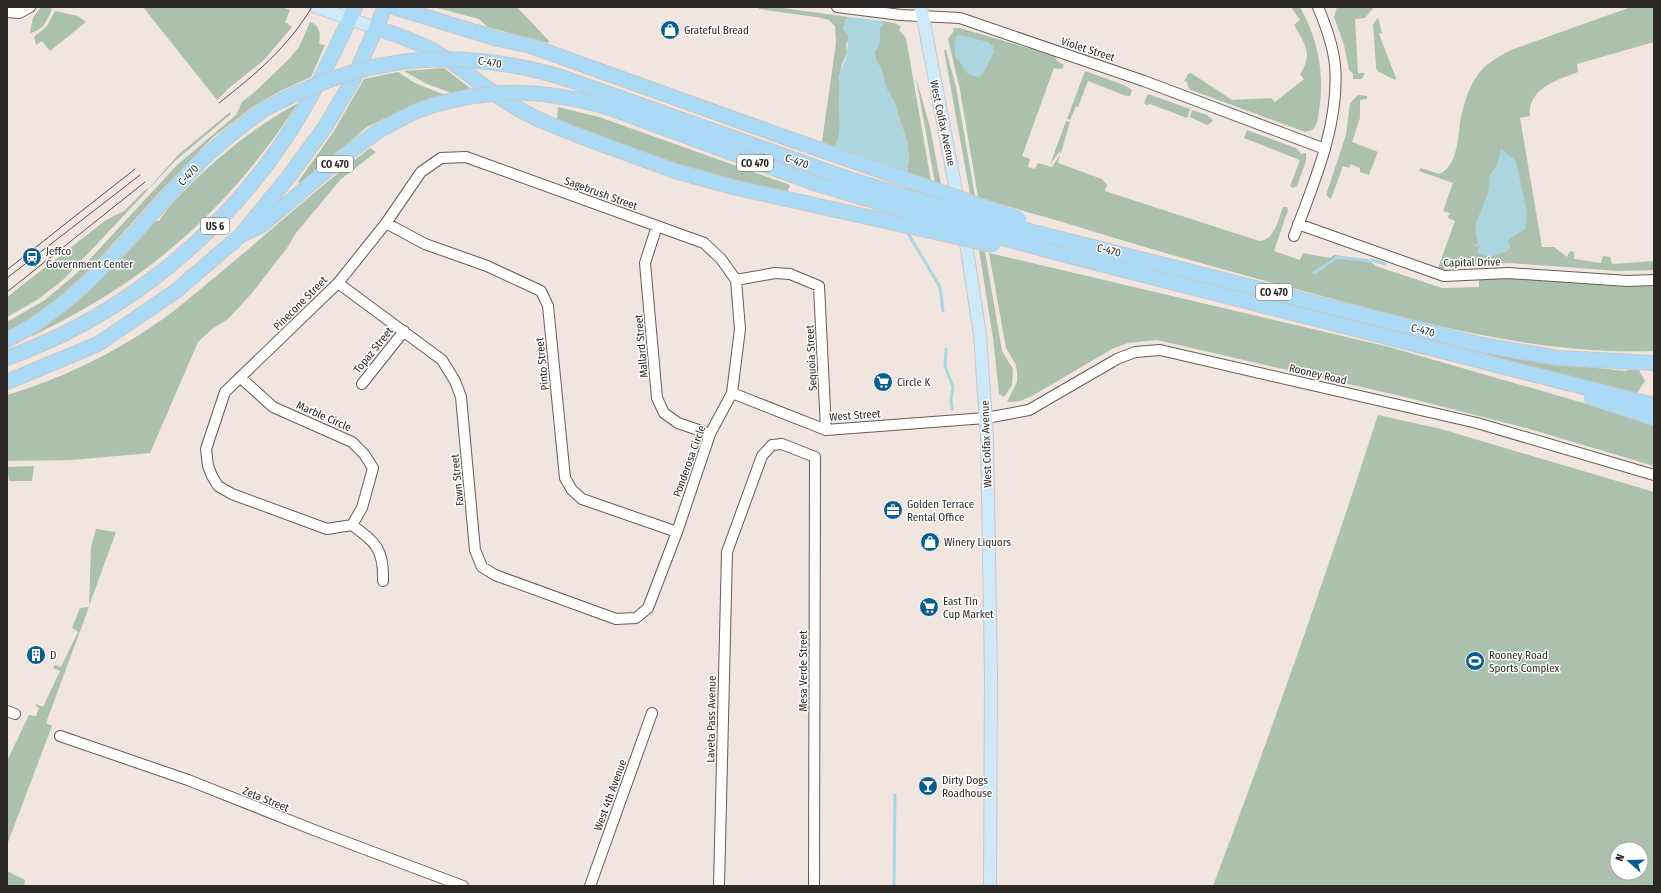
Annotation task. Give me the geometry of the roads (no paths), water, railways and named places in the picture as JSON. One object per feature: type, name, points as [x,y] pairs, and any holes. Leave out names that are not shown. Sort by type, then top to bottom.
[{"type":"highway","name":"US 6","points":[[7,382],[98,344],[176,291],[241,235],[290,175],[321,132],[353,80],[385,7]]},
{"type":"highway","points":[[394,7],[494,38],[528,45],[600,69],[1045,232]]},
{"type":"highway","points":[[418,7],[427,12],[470,25],[494,38]]},
{"type":"highway","name":"US 6","points":[[7,358],[44,343],[114,305],[168,268],[217,224],[247,191],[294,125],[315,90],[353,13]]},
{"type":"highway","points":[[376,28],[424,46],[441,55],[489,90],[529,115],[675,171],[733,187],[1072,260]]},
{"type":"highway","name":"C-470","points":[[7,340],[41,321],[85,285],[200,162],[224,140],[263,110],[308,87],[353,71],[380,64],[425,59],[470,59],[491,61],[540,71],[564,78],[798,162],[879,188],[1045,232],[1098,248],[1482,345],[1558,358],[1654,363]]},
{"type":"highway","name":"C-470","points":[[241,235],[262,225],[345,155],[380,130],[414,112],[462,97],[489,93],[543,93],[610,108],[814,184],[1072,260],[1176,283],[1654,405]]},
{"type":"highway","points":[[1462,357],[1654,418]]},
{"type":"main road","points":[[316,7],[353,13],[376,28]]},
{"type":"main road","name":"West Colfax Avenue","points":[[922,12],[955,181],[980,335],[986,418],[991,656],[990,886]]},
{"type":"street","points":[[7,12],[19,13],[30,7]]},
{"type":"street","name":"Violet Street","points":[[836,7],[883,12],[922,12],[960,18],[1144,81],[1325,149]]},
{"type":"street","points":[[1294,236],[1325,149],[1333,109],[1335,65],[1327,29],[1318,7]]},
{"type":"street","name":"Sagebrush Street","points":[[441,158],[466,157],[704,243],[721,258],[736,280]]},
{"type":"street","name":"Pinecone Street","points":[[352,524],[326,529],[232,494],[218,486],[212,476],[208,466],[206,449],[225,392],[242,378],[338,283],[386,223],[421,172],[441,158]]},
{"type":"street","name":"Pinto Street","points":[[386,223],[425,244],[487,266],[541,291],[548,306],[566,478],[572,490],[582,499],[677,532]]},
{"type":"street","name":"Capital Drive","points":[[1298,224],[1444,276],[1508,273],[1628,281],[1654,280]]},
{"type":"street","name":"Mallard Street","points":[[657,226],[645,263],[657,398],[664,413],[678,423],[710,434]]},
{"type":"street","name":"Sequoia Street","points":[[736,280],[775,273],[790,274],[819,286],[826,430]]},
{"type":"street","name":"Ponderosa Circle","points":[[636,618],[648,608],[677,532],[710,434],[732,393],[740,329],[736,280]]},
{"type":"street","name":"Fawn Street","points":[[338,283],[442,360],[455,381],[461,397],[475,550],[482,567],[495,575],[616,619],[636,618]]},
{"type":"street","name":"Topaz Street","points":[[362,384],[404,331]]},
{"type":"street","name":"Rooney Road","points":[[986,418],[1029,410],[1118,359],[1135,352],[1160,350],[1477,424],[1654,475]]},
{"type":"street","name":"Marble Circle","points":[[242,378],[273,407],[352,442],[364,454],[373,468],[362,508],[352,524]]},
{"type":"street","name":"West Street","points":[[732,393],[826,430],[986,418]]},
{"type":"street","name":"Laveta Pass Avenue","points":[[719,886],[727,552],[762,456],[772,445],[782,444],[815,457]]},
{"type":"street","name":"Mesa Verde Street","points":[[814,886],[815,457]]},
{"type":"street","points":[[352,524],[369,538],[377,547],[384,563],[384,581]]},
{"type":"street","name":"West 4th Avenue","points":[[590,886],[652,713]]},
{"type":"street","name":"Zeta Street","points":[[60,736],[188,780],[314,830],[463,886]]},
{"type":"water","points":[[849,17],[882,21],[884,24],[880,27],[879,46],[874,53],[882,70],[886,88],[894,101],[907,142],[909,158],[907,173],[835,147],[838,139],[840,122],[839,79],[846,56],[849,37],[843,29],[845,20]]},
{"type":"water","points":[[960,35],[988,42],[993,46],[993,50],[995,50],[983,74],[978,77],[965,71],[956,59],[954,44],[957,36]]},
{"type":"water","points":[[1501,149],[1516,161],[1527,213],[1525,229],[1508,240],[1510,246],[1508,251],[1490,257],[1478,253],[1479,245],[1476,247],[1475,245],[1478,243],[1475,231],[1476,223],[1488,193],[1490,175],[1497,165]]},
{"type":"waterway","points":[[906,230],[940,287],[943,311]]},
{"type":"waterway","points":[[1314,273],[1337,257],[1370,261]]},
{"type":"waterway","points":[[1372,260],[1385,264]]},
{"type":"waterway","points":[[946,349],[945,366],[953,387],[951,400],[952,409]]},
{"type":"waterway","points":[[894,886],[895,795]]},
{"type":"tram line","points":[[219,103],[259,70],[282,47],[312,7]]},
{"type":"tram line","points":[[8,269],[135,169]]},
{"type":"tram line","points":[[7,278],[140,175]]},
{"type":"tram line","points":[[7,292],[145,182]]},
{"type":"place","name":"Grateful Bread","points":[[670,30]]},
{"type":"place","name":"Jeffco Government Center","points":[[32,257]]},
{"type":"place","name":"Circle K","points":[[883,382]]},
{"type":"place","name":"Golden Terrace Rental Office","points":[[893,510]]},
{"type":"place","name":"Winery Liquors","points":[[930,542]]},
{"type":"place","name":"East Tin Cup Market","points":[[929,607]]},
{"type":"place","name":"D","points":[[36,655]]},
{"type":"place","name":"Rooney Road Sports Complex","points":[[1475,661]]},
{"type":"place","name":"Dirty Dogs Roadhouse","points":[[928,786]]}]
